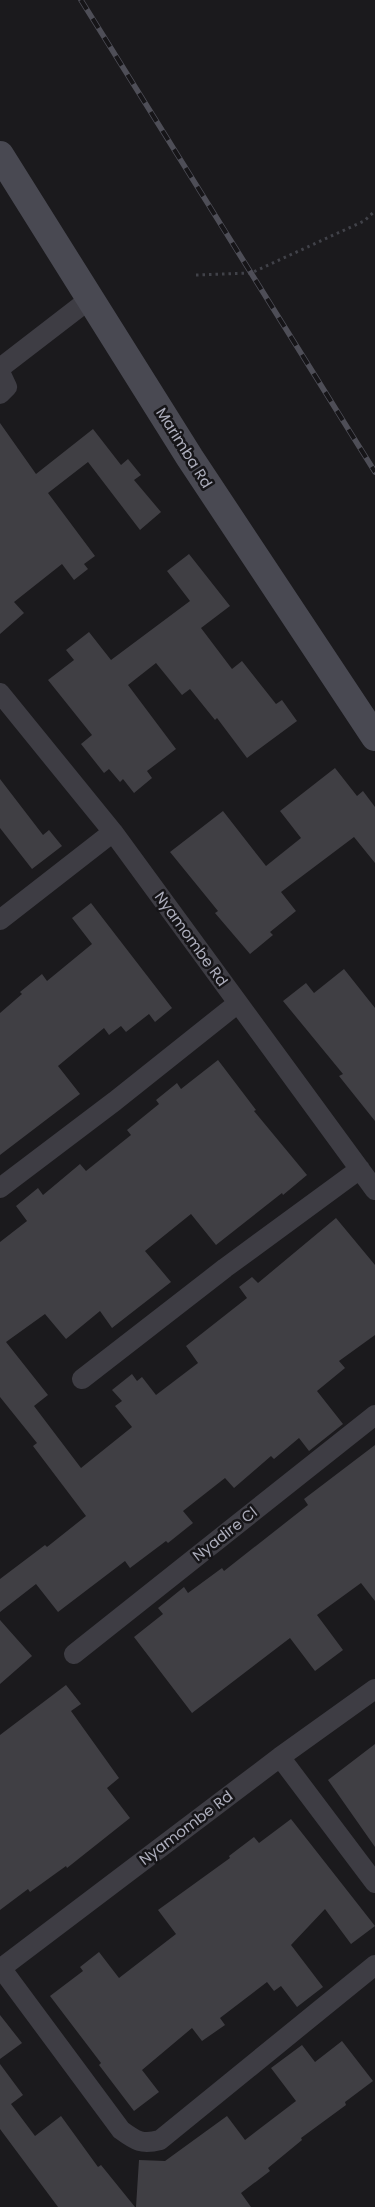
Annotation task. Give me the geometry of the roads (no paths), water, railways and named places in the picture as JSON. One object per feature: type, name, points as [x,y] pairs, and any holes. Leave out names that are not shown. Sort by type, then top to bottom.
[{"type":"street","name":"Marimba Rd","points":[[0,155],[190,458],[375,736]]},
{"type":"street","points":[[0,368],[91,298]]},
{"type":"street","points":[[0,372],[8,387],[0,394]]},
{"type":"street","name":"Nyamombe Rd","points":[[0,693],[113,832],[375,1190]]},
{"type":"street","points":[[0,920],[113,832]]},
{"type":"street","points":[[0,1188],[115,1101],[238,1003]]},
{"type":"street","points":[[82,1379],[225,1268],[360,1169]]},
{"type":"street","name":"Nyadire Cl","points":[[74,1654],[375,1415]]},
{"type":"street","name":"Nyamombe Rd","points":[[0,1969],[280,1757],[375,1689]]},
{"type":"street","points":[[280,1757],[375,1883]]},
{"type":"street","points":[[0,1969],[121,2130],[133,2139],[146,2144],[160,2140],[375,1965]]},
{"type":"railway","points":[[81,0],[375,472]]}]
